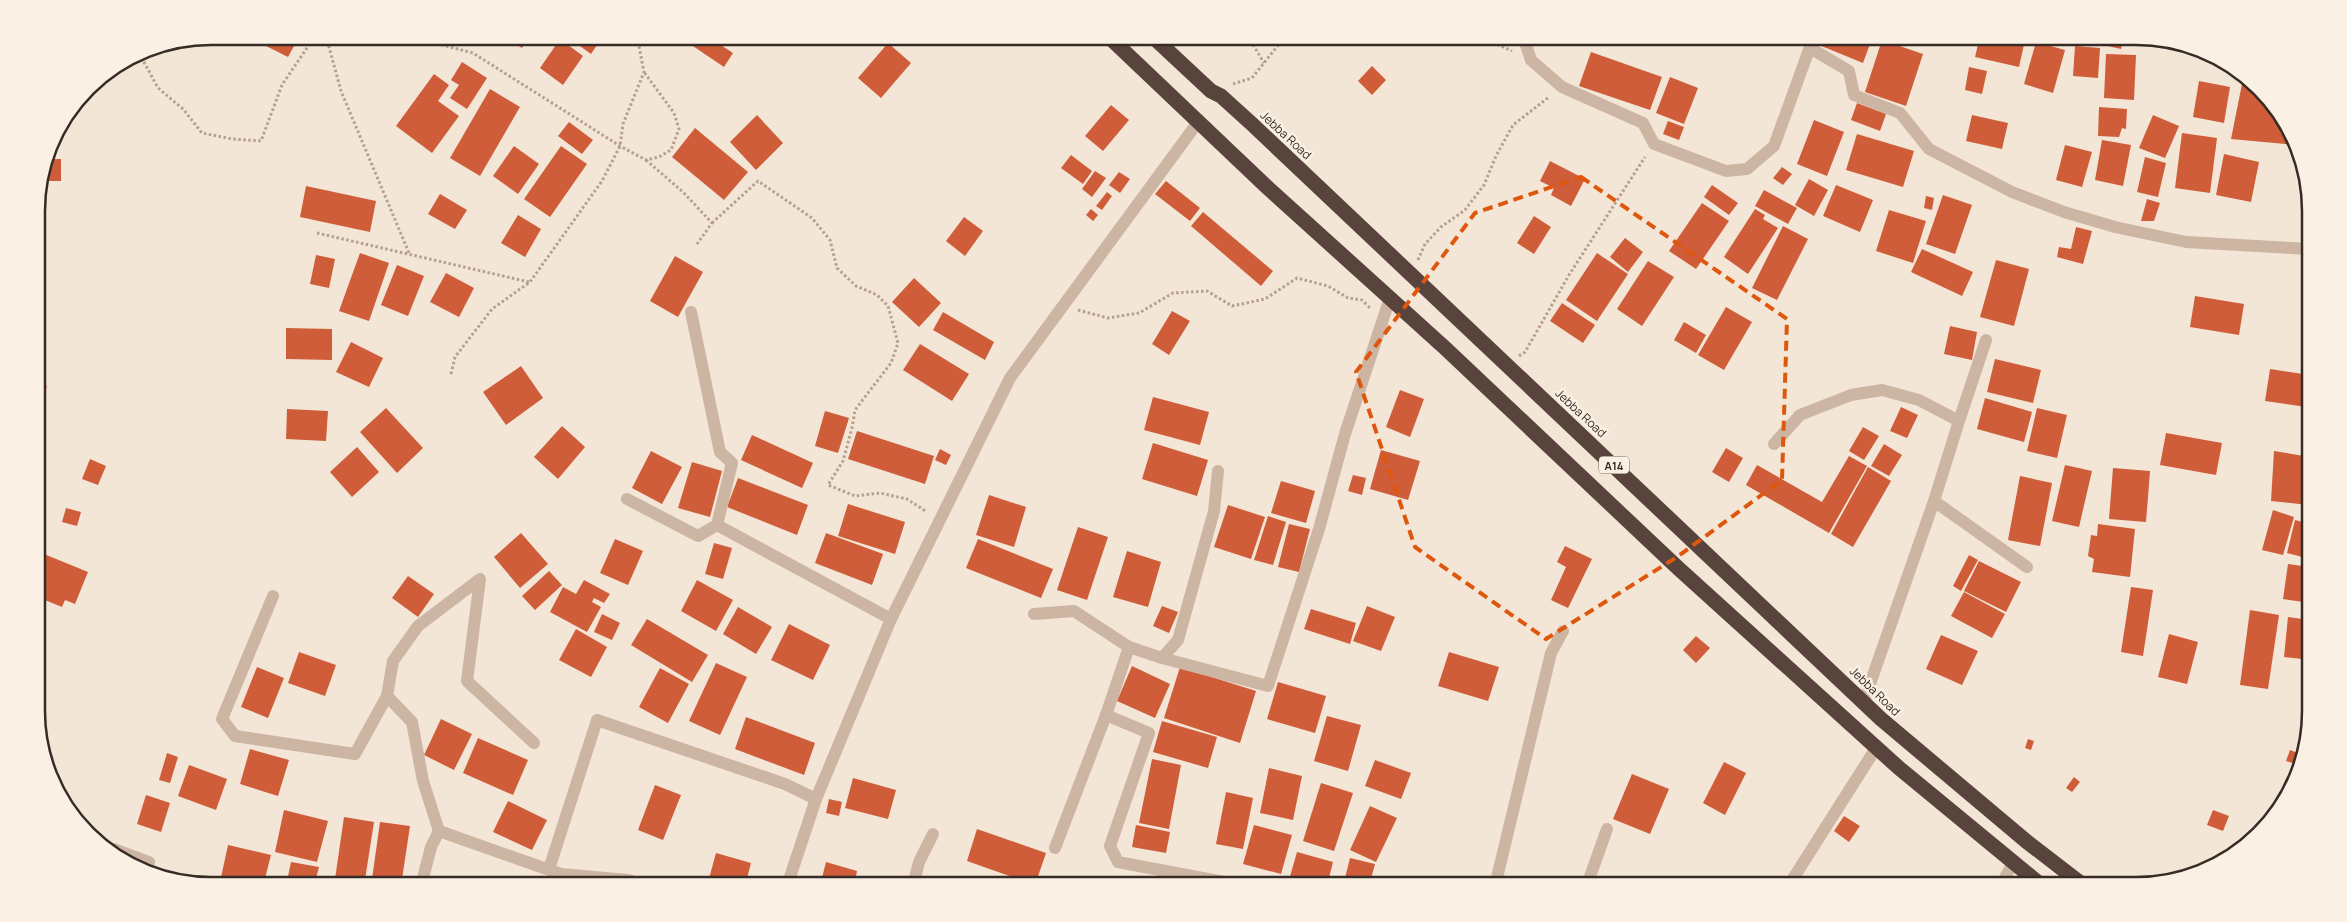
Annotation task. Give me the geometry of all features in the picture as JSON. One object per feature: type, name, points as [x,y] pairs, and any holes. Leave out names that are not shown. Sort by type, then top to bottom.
[{"type":"highway","points":[[1117,45],[1678,568],[1876,748],[2031,877]]},
{"type":"highway","name":"Jebba Road","points":[[1162,45],[1211,90],[1221,96],[1254,125],[1888,725],[2026,841],[2073,877]]},
{"type":"street","points":[[1526,45],[1531,60],[1562,87],[1643,123],[1654,144],[1726,171],[1747,170],[1774,146],[1811,45]]},
{"type":"street","points":[[1816,45],[1849,71],[1854,95],[1900,113],[1929,149],[2012,192],[2064,212],[2149,235],[2186,242],[2229,246],[2302,248]]},
{"type":"street","points":[[790,877],[816,799],[891,619],[1010,378],[1198,122]]},
{"type":"street","points":[[1034,614],[1074,611],[1129,647],[1162,658],[1268,686],[1319,529],[1345,434],[1390,298]]},
{"type":"street","points":[[627,499],[698,536],[717,525],[732,463],[720,452],[691,312]]},
{"type":"street","points":[[1864,701],[1934,501],[1986,340]]},
{"type":"street","points":[[1774,444],[1800,415],[1851,395],[1882,390],[1919,400],[1959,421]]},
{"type":"street","points":[[1162,658],[1178,640],[1214,511],[1218,471]]},
{"type":"street","points":[[1934,501],[2027,567]]},
{"type":"street","points":[[717,525],[891,619]]},
{"type":"street","points":[[273,596],[222,719],[235,736],[355,754],[387,696],[393,661],[418,626],[480,579],[467,681],[534,743]]},
{"type":"street","points":[[1498,877],[1551,653],[1563,632]]},
{"type":"street","points":[[1055,848],[1106,715],[1129,647]]},
{"type":"street","points":[[387,696],[412,722],[423,781],[439,831],[431,847],[423,877]]},
{"type":"street","points":[[1106,715],[1149,733],[1110,846],[1118,862],[1197,877]]},
{"type":"street","points":[[549,869],[597,720],[785,784],[816,799]]},
{"type":"street","points":[[1795,877],[1876,748]]},
{"type":"street","points":[[1590,877],[1607,829]]},
{"type":"street","points":[[439,831],[561,874],[594,877]]},
{"type":"street","points":[[915,877],[919,862],[933,834]]},
{"type":"street","points":[[128,854],[149,862],[149,864]]},
{"type":"street","points":[[2006,877],[2014,863]]},
{"type":"path","points":[[144,60],[158,88],[183,108],[202,132],[232,139],[261,141],[282,86],[309,45]]},
{"type":"path","points":[[328,45],[341,91],[409,253]]},
{"type":"path","points":[[442,45],[473,53],[620,146],[646,160],[683,192],[712,223]]},
{"type":"path","points":[[640,45],[644,72],[674,113],[679,129],[671,150],[659,158],[646,160]]},
{"type":"path","points":[[1253,45],[1264,63]]},
{"type":"path","points":[[1211,90],[1252,78],[1278,45]]},
{"type":"path","points":[[1498,45],[1531,60]]},
{"type":"path","points":[[450,374],[455,357],[492,309],[530,282],[602,180],[620,146],[623,124],[644,72]]},
{"type":"path","points":[[1412,273],[1425,244],[1441,227],[1466,210],[1484,185],[1496,156],[1513,125],[1562,87]]},
{"type":"path","points":[[1507,363],[1525,352],[1569,275],[1654,144]]},
{"type":"path","points":[[697,244],[712,223],[758,181],[812,218],[830,240],[837,268],[856,286],[877,295],[888,306],[898,343],[891,363],[855,410],[843,461],[828,484],[855,496],[880,493],[908,499],[940,520]]},
{"type":"path","points":[[317,233],[530,282]]},
{"type":"path","points":[[1065,303],[1077,309],[1108,318],[1140,313],[1173,294],[1207,291],[1232,306],[1265,298],[1297,278],[1328,286],[1348,298],[1362,300],[1382,321]]},
{"type":"highlighted area","points":[[1581,177],[1787,319],[1782,480],[1677,557],[1546,639],[1415,547],[1356,372],[1475,213]]},
{"type":"building","points":[[266,45],[295,45],[288,57]]},
{"type":"building","points":[[556,45],[568,45],[583,56],[563,85],[540,68]]},
{"type":"building","points":[[578,45],[597,45],[591,54]]},
{"type":"building","points":[[691,45],[721,45],[733,53],[724,67]]},
{"type":"building","points":[[886,45],[890,45],[911,63],[881,98],[858,78]]},
{"type":"building","points":[[1819,45],[1870,45],[1863,63]]},
{"type":"building","points":[[1880,45],[1897,45],[1923,54],[1906,106],[1865,92]]},
{"type":"building","points":[[1978,45],[2024,45],[2019,67],[1975,57]]},
{"type":"building","points":[[2035,45],[2047,45],[2065,50],[2053,93],[2024,84]]},
{"type":"building","points":[[2103,45],[2122,45],[2121,49]]},
{"type":"building","points":[[2075,46],[2100,48],[2098,78],[2073,76]]},
{"type":"building","points":[[1591,52],[1662,77],[1650,110],[1579,86]]},
{"type":"building","points":[[2106,54],[2136,55],[2134,100],[2104,98]]},
{"type":"building","points":[[462,62],[487,78],[467,109],[450,98],[459,85],[451,80]]},
{"type":"building","points":[[1372,66],[1386,80],[1372,95],[1358,81]]},
{"type":"building","points":[[1969,67],[1987,71],[1982,94],[1965,90]]},
{"type":"building","points":[[434,74],[449,85],[438,101],[459,116],[432,153],[396,126]]},
{"type":"building","points":[[1670,77],[1698,88],[1684,124],[1656,113]]},
{"type":"building","points":[[2199,81],[2230,87],[2224,123],[2193,117]]},
{"type":"building","points":[[2242,84],[2268,110],[2280,128],[2287,144],[2231,139]]},
{"type":"building","points":[[490,89],[520,107],[480,176],[450,158]]},
{"type":"building","points":[[1857,103],[1886,114],[1880,131],[1851,120]]},
{"type":"building","points":[[1111,105],[1129,120],[1103,151],[1085,136]]},
{"type":"building","points":[[2099,107],[2127,109],[2126,129],[2122,128],[2119,137],[2098,136]]},
{"type":"building","points":[[757,115],[783,143],[756,170],[730,142]]},
{"type":"building","points":[[1972,115],[2008,123],[2002,149],[1966,141]]},
{"type":"building","points":[[2153,115],[2179,126],[2165,158],[2139,148]]},
{"type":"building","points":[[1814,120],[1844,132],[1827,176],[1797,164]]},
{"type":"building","points":[[1668,121],[1684,127],[1679,140],[1663,134]]},
{"type":"building","points":[[569,122],[593,140],[582,154],[558,136]]},
{"type":"building","points":[[695,128],[748,172],[724,200],[672,157]]},
{"type":"building","points":[[2182,133],[2217,138],[2210,193],[2175,188]]},
{"type":"building","points":[[1857,134],[1914,151],[1903,187],[1846,170]]},
{"type":"building","points":[[2102,140],[2131,145],[2123,186],[2095,180]]},
{"type":"building","points":[[2065,145],[2092,152],[2082,187],[2056,180]]},
{"type":"building","points":[[514,146],[539,164],[518,194],[493,176]]},
{"type":"building","points":[[561,146],[587,164],[550,217],[524,199]]},
{"type":"building","points":[[2224,154],[2259,162],[2251,202],[2216,195]]},
{"type":"building","points":[[1071,155],[1092,171],[1083,184],[1061,168]]},
{"type":"building","points":[[2145,157],[2166,163],[2158,197],[2137,192]]},
{"type":"building","points":[[54,159],[61,159],[61,181],[48,181]]},
{"type":"building","points":[[1550,161],[1585,179],[1571,206],[1551,195],[1554,188],[1540,181]]},
{"type":"building","points":[[1782,167],[1792,174],[1783,185],[1773,178]]},
{"type":"building","points":[[1095,171],[1106,178],[1092,197],[1082,189]]},
{"type":"building","points":[[1119,172],[1130,179],[1120,193],[1109,185]]},
{"type":"building","points":[[1809,179],[1828,190],[1814,216],[1795,205]]},
{"type":"building","points":[[1166,181],[1200,208],[1190,221],[1155,194]]},
{"type":"building","points":[[1712,185],[1738,203],[1729,215],[1704,197]]},
{"type":"building","points":[[1836,185],[1873,200],[1860,232],[1823,216]]},
{"type":"building","points":[[306,186],[376,201],[370,232],[300,217]]},
{"type":"building","points":[[1764,190],[1797,208],[1788,224],[1755,206]]},
{"type":"building","points":[[1107,192],[1112,196],[1102,210],[1096,206]]},
{"type":"building","points":[[440,194],[467,210],[455,229],[428,214]]},
{"type":"building","points":[[1943,195],[1972,205],[1955,254],[1926,244]]},
{"type":"building","points":[[1926,196],[1934,198],[1932,210],[1924,208]]},
{"type":"building","points":[[2147,199],[2160,203],[2154,221],[2141,221]]},
{"type":"building","points":[[1702,203],[1729,221],[1696,269],[1669,251]]},
{"type":"building","points":[[1091,209],[1098,215],[1093,221],[1086,215]]},
{"type":"building","points":[[1755,209],[1765,215],[1763,219],[1778,228],[1748,274],[1724,257]]},
{"type":"building","points":[[1889,210],[1926,221],[1913,263],[1876,251]]},
{"type":"building","points":[[1203,212],[1273,271],[1261,286],[1191,226]]},
{"type":"building","points":[[518,215],[541,229],[525,257],[501,243]]},
{"type":"building","points":[[1534,216],[1551,227],[1534,254],[1517,243]]},
{"type":"building","points":[[964,217],[983,231],[965,256],[946,241]]},
{"type":"building","points":[[1783,226],[1808,239],[1777,300],[1752,288]]},
{"type":"building","points":[[2076,227],[2092,231],[2083,264],[2057,257],[2059,247],[2071,249]]},
{"type":"building","points":[[1625,238],[1643,252],[1628,272],[1610,257]]},
{"type":"building","points":[[1922,249],[1973,272],[1962,296],[1911,272]]},
{"type":"building","points":[[360,253],[389,263],[369,321],[339,311]]},
{"type":"building","points":[[1597,253],[1628,274],[1597,321],[1566,300]]},
{"type":"building","points":[[316,255],[335,259],[329,288],[310,284]]},
{"type":"building","points":[[675,256],[703,272],[678,317],[650,301]]},
{"type":"building","points":[[1996,260],[2029,269],[2014,326],[1980,317]]},
{"type":"building","points":[[1648,261],[1674,277],[1642,326],[1617,309]]},
{"type":"building","points":[[397,265],[424,276],[408,316],[381,305]]},
{"type":"building","points":[[446,273],[474,288],[459,317],[430,302]]},
{"type":"building","points":[[914,278],[941,303],[919,327],[892,302]]},
{"type":"building","points":[[2195,296],[2244,304],[2239,335],[2190,327]]},
{"type":"building","points":[[1562,303],[1595,325],[1583,343],[1550,321]]},
{"type":"building","points":[[1726,307],[1752,322],[1724,370],[1698,355]]},
{"type":"building","points":[[1172,311],[1190,321],[1169,355],[1152,344]]},
{"type":"building","points":[[943,312],[994,342],[985,360],[933,330]]},
{"type":"building","points":[[1684,322],[1706,335],[1696,353],[1674,340]]},
{"type":"building","points":[[1950,326],[1977,332],[1972,360],[1944,354]]},
{"type":"building","points":[[286,328],[332,329],[332,360],[286,359]]},
{"type":"building","points":[[351,342],[383,358],[369,387],[336,372]]},
{"type":"building","points":[[920,344],[969,374],[952,401],[903,370]]},
{"type":"building","points":[[1995,359],[2041,370],[2033,403],[1987,392]]},
{"type":"building","points":[[521,366],[543,398],[506,425],[483,392]]},
{"type":"building","points":[[2270,369],[2302,374],[2302,406],[2265,401]]},
{"type":"building","points":[[1400,390],[1424,399],[1410,437],[1386,427]]},
{"type":"building","points":[[1153,397],[1209,412],[1200,445],[1144,430]]},
{"type":"building","points":[[1985,398],[2032,412],[2024,442],[1977,429]]},
{"type":"building","points":[[1901,407],[1918,415],[1907,438],[1890,431]]},
{"type":"building","points":[[386,408],[423,448],[397,473],[360,432]]},
{"type":"building","points":[[2037,408],[2067,415],[2057,458],[2027,451]]},
{"type":"building","points":[[287,409],[328,411],[326,441],[286,439]]},
{"type":"building","points":[[825,411],[849,418],[838,453],[815,446]]},
{"type":"building","points":[[562,426],[585,447],[558,479],[534,457]]},
{"type":"building","points":[[1863,427],[1879,436],[1864,460],[1849,451]]},
{"type":"building","points":[[857,431],[934,456],[925,484],[848,459]]},
{"type":"building","points":[[2166,433],[2222,443],[2216,475],[2160,465]]},
{"type":"building","points":[[752,435],[813,463],[802,488],[741,460]]},
{"type":"building","points":[[1153,443],[1208,460],[1197,496],[1142,479]]},
{"type":"building","points":[[1884,444],[1902,455],[1889,476],[1871,466]]},
{"type":"building","points":[[357,447],[379,472],[352,497],[330,472]]},
{"type":"building","points":[[1726,448],[1743,458],[1729,482],[1712,472]]},
{"type":"building","points":[[940,449],[951,455],[946,465],[935,460]]},
{"type":"building","points":[[1381,450],[1420,461],[1408,500],[1370,489]]},
{"type":"building","points":[[651,451],[682,467],[662,504],[632,488]]},
{"type":"building","points":[[2274,451],[2302,456],[2302,504],[2271,501]]},
{"type":"building","points":[[1849,456],[1867,466],[1829,533],[1746,485],[1757,465],[1822,502]]},
{"type":"building","points":[[90,459],[106,466],[98,485],[82,479]]},
{"type":"building","points":[[692,462],[722,471],[710,517],[678,508]]},
{"type":"building","points":[[2065,465],[2092,471],[2079,527],[2052,521]]},
{"type":"building","points":[[1868,467],[1891,481],[1853,547],[1831,534]]},
{"type":"building","points":[[2113,468],[2150,471],[2146,522],[2109,519]]},
{"type":"building","points":[[1353,475],[1366,478],[1362,495],[1348,491]]},
{"type":"building","points":[[2020,476],[2052,483],[2040,546],[2008,540]]},
{"type":"building","points":[[738,478],[808,505],[797,535],[727,507]]},
{"type":"building","points":[[1281,481],[1315,491],[1306,523],[1271,513]]},
{"type":"building","points":[[989,495],[1026,507],[1014,547],[976,535]]},
{"type":"building","points":[[848,504],[905,522],[895,554],[838,536]]},
{"type":"building","points":[[1228,505],[1265,517],[1251,559],[1214,547]]},
{"type":"building","points":[[66,508],[81,512],[77,526],[62,522]]},
{"type":"building","points":[[2273,510],[2294,517],[2283,555],[2262,550]]},
{"type":"building","points":[[1268,516],[1286,522],[1273,565],[1254,560]]},
{"type":"building","points":[[2295,520],[2302,522],[2302,557],[2287,553]]},
{"type":"building","points":[[1289,524],[1310,529],[1299,572],[1278,567]]},
{"type":"building","points":[[2098,524],[2135,529],[2130,577],[2092,572],[2094,559],[2088,556],[2091,535],[2097,536]]},
{"type":"building","points":[[1078,527],[1108,537],[1087,600],[1057,590]]},
{"type":"building","points":[[521,533],[548,564],[520,588],[494,557]]},
{"type":"building","points":[[826,533],[883,554],[872,585],[815,563]]},
{"type":"building","points":[[615,539],[643,551],[628,585],[600,573]]},
{"type":"building","points":[[978,539],[1053,569],[1041,598],[966,568]]},
{"type":"building","points":[[714,543],[732,548],[723,579],[705,574]]},
{"type":"building","points":[[1565,546],[1592,559],[1568,608],[1551,600],[1566,567],[1557,562]]},
{"type":"building","points":[[1127,551],[1161,562],[1148,607],[1113,597]]},
{"type":"building","points":[[45,554],[88,572],[75,604],[65,600],[62,607],[45,600]]},
{"type":"building","points":[[1969,555],[1978,560],[1961,591],[1953,586]]},
{"type":"building","points":[[1979,561],[2021,582],[2006,612],[1964,591]]},
{"type":"building","points":[[2288,564],[2302,566],[2302,602],[2283,599]]},
{"type":"building","points":[[549,571],[562,585],[535,610],[522,596]]},
{"type":"building","points":[[408,576],[434,594],[418,617],[392,598]]},
{"type":"building","points":[[584,580],[610,594],[604,603],[594,598],[592,602],[601,607],[587,632],[550,612],[563,587],[576,594]]},
{"type":"building","points":[[697,580],[733,600],[716,631],[681,611]]},
{"type":"building","points":[[2131,587],[2153,590],[2143,656],[2121,652]]},
{"type":"building","points":[[1964,592],[2005,614],[1992,638],[1951,616]]},
{"type":"building","points":[[1162,606],[1178,612],[1169,633],[1153,626]]},
{"type":"building","points":[[1367,606],[1395,617],[1381,651],[1353,641]]},
{"type":"building","points":[[738,607],[772,627],[756,654],[723,634]]},
{"type":"building","points":[[1311,609],[1356,623],[1350,644],[1304,629]]},
{"type":"building","points":[[2250,610],[2279,615],[2268,689],[2240,685]]},
{"type":"building","points":[[602,614],[620,623],[612,640],[594,632]]},
{"type":"building","points":[[2288,617],[2302,619],[2302,659],[2284,657]]},
{"type":"building","points":[[647,619],[708,655],[692,682],[631,645]]},
{"type":"building","points":[[789,624],[830,645],[813,680],[771,660]]},
{"type":"building","points":[[576,629],[607,647],[591,677],[559,660]]},
{"type":"building","points":[[2169,634],[2198,642],[2187,684],[2158,677]]},
{"type":"building","points":[[1941,635],[1978,651],[1962,685],[1926,669]]},
{"type":"building","points":[[1696,636],[1710,648],[1696,663],[1683,650]]},
{"type":"building","points":[[299,652],[336,665],[325,696],[288,683]]},
{"type":"building","points":[[1449,652],[1499,667],[1488,701],[1438,686]]},
{"type":"building","points":[[716,663],[747,677],[720,735],[689,721]]},
{"type":"building","points":[[1132,666],[1170,684],[1155,718],[1117,701]]},
{"type":"building","points":[[257,667],[284,678],[268,718],[241,707]]},
{"type":"building","points":[[1180,667],[1256,691],[1240,743],[1164,718]]},
{"type":"building","points":[[660,668],[689,684],[668,723],[639,707]]},
{"type":"building","points":[[1278,682],[1326,696],[1315,733],[1267,719]]},
{"type":"building","points":[[1327,716],[1361,725],[1348,771],[1314,761]]},
{"type":"building","points":[[746,717],[815,743],[804,775],[735,749]]},
{"type":"building","points":[[441,719],[472,734],[454,770],[424,755]]},
{"type":"building","points":[[1162,721],[1217,737],[1208,768],[1153,752]]},
{"type":"building","points":[[478,738],[528,760],[513,795],[463,773]]},
{"type":"building","points":[[2028,739],[2034,741],[2031,750],[2025,748]]},
{"type":"building","points":[[250,749],[289,760],[278,796],[240,784]]},
{"type":"building","points":[[2290,750],[2296,752],[2293,763],[2286,761]]},
{"type":"building","points":[[167,753],[178,757],[170,783],[159,780]]},
{"type":"building","points":[[1152,759],[1181,765],[1169,829],[1139,823]]},
{"type":"building","points":[[1375,760],[1411,773],[1401,799],[1365,786]]},
{"type":"building","points":[[1724,762],[1746,773],[1725,815],[1703,803]]},
{"type":"building","points":[[189,765],[227,779],[216,810],[178,796]]},
{"type":"building","points":[[1269,768],[1302,776],[1293,820],[1260,813]]},
{"type":"building","points":[[1632,774],[1669,789],[1650,834],[1613,819]]},
{"type":"building","points":[[2074,777],[2080,782],[2072,792],[2066,788]]},
{"type":"building","points":[[853,778],[896,790],[888,819],[845,808]]},
{"type":"building","points":[[1321,783],[1353,793],[1334,851],[1303,841]]},
{"type":"building","points":[[655,785],[681,795],[663,840],[638,830]]},
{"type":"building","points":[[1226,792],[1253,798],[1243,849],[1216,844]]},
{"type":"building","points":[[146,795],[170,803],[161,832],[137,824]]},
{"type":"building","points":[[829,799],[842,802],[839,816],[826,813]]},
{"type":"building","points":[[508,801],[547,820],[532,850],[493,832]]},
{"type":"building","points":[[1370,806],[1397,818],[1376,862],[1350,850]]},
{"type":"building","points":[[284,810],[328,821],[317,862],[275,852]]},
{"type":"building","points":[[2213,810],[2229,816],[2223,831],[2207,825]]},
{"type":"building","points":[[1844,816],[1860,826],[1849,842],[1834,831]]},
{"type":"building","points":[[344,817],[374,822],[365,877],[335,877]]},
{"type":"building","points":[[380,822],[410,826],[402,877],[372,877]]},
{"type":"building","points":[[1136,825],[1170,832],[1166,853],[1132,847]]},
{"type":"building","points":[[1254,825],[1292,835],[1281,874],[1243,864]]},
{"type":"building","points":[[977,829],[1046,853],[1038,877],[1012,877],[967,861]]},
{"type":"building","points":[[228,845],[271,855],[265,877],[221,877]]},
{"type":"building","points":[[1297,852],[1333,862],[1329,877],[1290,877]]},
{"type":"building","points":[[716,853],[751,863],[747,877],[709,877]]},
{"type":"building","points":[[1350,858],[1375,864],[1371,877],[1345,877]]},
{"type":"building","points":[[291,862],[319,867],[316,877],[288,877]]},
{"type":"building","points":[[826,862],[857,871],[856,877],[822,877]]}]
